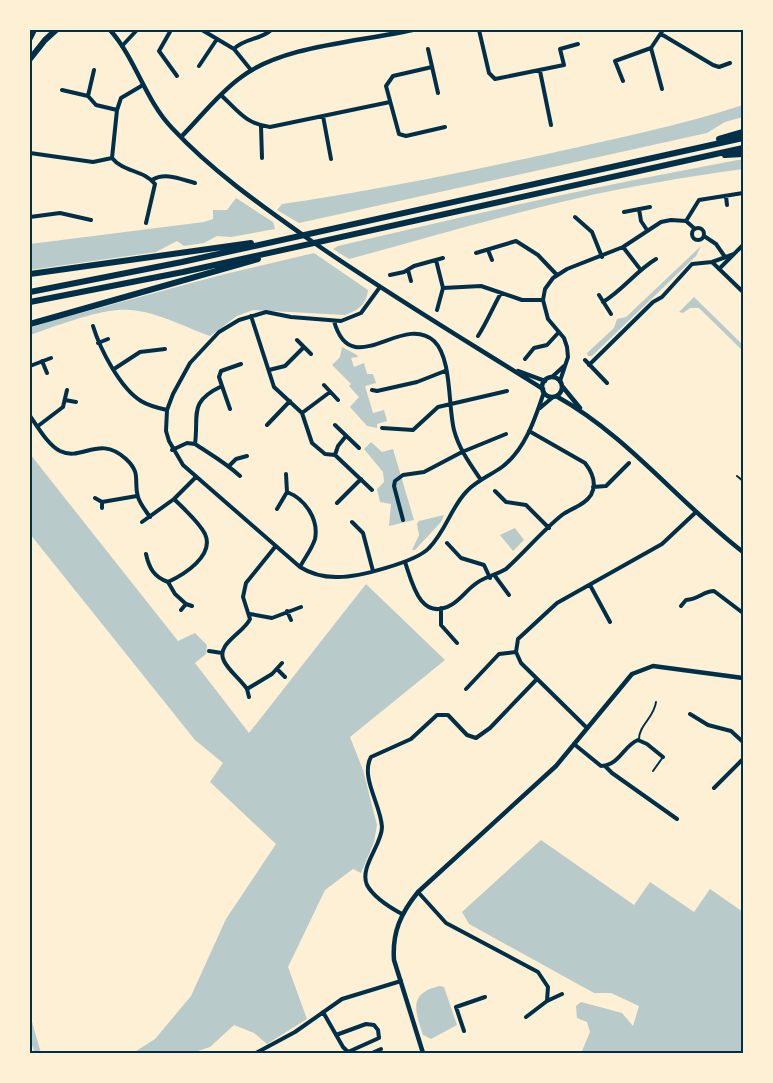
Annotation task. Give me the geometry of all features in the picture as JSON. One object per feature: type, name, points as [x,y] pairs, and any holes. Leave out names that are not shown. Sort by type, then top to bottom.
[{"type":"highway","points":[[30,38],[34,30]]},
{"type":"highway","points":[[30,59],[45,40],[56,30]]},
{"type":"highway","points":[[692,148],[743,132]]},
{"type":"highway","points":[[30,292],[279,240],[743,138]]},
{"type":"highway","points":[[30,302],[281,250],[743,148]]},
{"type":"highway","points":[[696,158],[743,154]]},
{"type":"highway","points":[[30,274],[132,261],[224,245],[279,240]]},
{"type":"highway","points":[[30,324],[243,264],[281,250]]},
{"type":"street","points":[[110,30],[122,46],[159,113],[181,137],[236,186],[272,214],[380,287],[544,391],[583,411],[632,450],[695,512],[743,552]]},
{"type":"street","points":[[170,30],[159,51],[177,76]]},
{"type":"street","points":[[202,30],[234,49],[251,70]]},
{"type":"street","points":[[234,49],[238,45],[265,35],[271,30]]},
{"type":"street","points":[[181,137],[221,96],[251,70],[290,54],[412,30]]},
{"type":"street","points":[[479,30],[491,77],[502,80],[564,65],[560,49],[578,44]]},
{"type":"street","points":[[122,46],[135,31]]},
{"type":"street","points":[[623,80],[615,60],[651,48],[662,32],[713,65],[719,67],[730,63]]},
{"type":"street","points":[[200,66],[217,39]]},
{"type":"street","points":[[651,48],[662,88]]},
{"type":"street","points":[[428,49],[438,93]]},
{"type":"street","points":[[432,67],[394,76],[390,78],[386,86],[396,130],[402,136],[445,127]]},
{"type":"street","points":[[88,96],[94,70]]},
{"type":"street","points":[[540,70],[551,125]]},
{"type":"street","points":[[143,86],[121,98],[117,110],[112,158],[117,164],[152,180],[155,184],[146,223]]},
{"type":"street","points":[[62,90],[88,96],[96,105],[117,110]]},
{"type":"street","points":[[221,96],[247,120],[261,126],[281,125],[390,102]]},
{"type":"street","points":[[323,116],[331,159]]},
{"type":"street","points":[[261,126],[262,158]]},
{"type":"street","points":[[30,153],[93,162],[112,158]]},
{"type":"street","points":[[152,180],[159,176],[169,176],[195,183]]},
{"type":"street","points":[[686,221],[699,200],[743,193]]},
{"type":"street","points":[[726,196],[727,205]]},
{"type":"street","points":[[624,212],[650,207]]},
{"type":"street","points":[[639,209],[641,222],[648,230]]},
{"type":"street","points":[[30,217],[60,213],[91,220]]},
{"type":"street","points":[[575,217],[592,232],[602,257]]},
{"type":"street","points":[[538,410],[560,392],[568,352],[566,342],[548,319],[542,300],[547,284],[557,275],[623,247],[648,230],[666,221],[686,221],[695,229],[701,229],[704,236],[716,244],[725,257]]},
{"type":"street","points":[[695,229],[692,235],[694,239],[701,240],[704,236]]},
{"type":"street","points":[[476,253],[507,242],[516,241],[538,256],[557,275]]},
{"type":"street","points":[[719,269],[743,244]]},
{"type":"street","points":[[623,247],[640,269]]},
{"type":"street","points":[[488,250],[492,260]]},
{"type":"street","points":[[589,365],[653,302],[662,296],[692,264],[712,262],[734,254]]},
{"type":"street","points":[[390,275],[443,258]]},
{"type":"street","points":[[603,302],[615,294],[640,269],[656,259]]},
{"type":"street","points":[[436,260],[443,288],[437,310]]},
{"type":"street","points":[[712,262],[743,292]]},
{"type":"street","points":[[408,270],[411,280]]},
{"type":"street","points":[[443,288],[481,286],[522,300],[542,300]]},
{"type":"street","points":[[380,287],[361,313],[341,321],[292,317],[266,312],[239,320],[219,332],[201,350],[182,376],[167,410],[166,431],[172,450],[183,465],[300,567],[314,574],[339,578],[419,557],[443,530],[467,490],[512,458],[529,431],[538,410],[545,381]]},
{"type":"street","points":[[478,336],[490,317],[493,306],[501,292]]},
{"type":"street","points":[[599,294],[610,314]]},
{"type":"street","points":[[251,316],[274,387],[302,413],[312,443],[325,454],[335,455],[372,490]]},
{"type":"street","points":[[334,320],[338,334],[347,344],[359,348],[413,333],[422,334],[434,341],[440,349],[445,371],[453,429],[462,452],[481,480]]},
{"type":"street","points":[[93,326],[98,343],[131,393],[141,401],[167,410]]},
{"type":"street","points":[[526,359],[534,348],[547,345],[559,332]]},
{"type":"street","points":[[98,343],[108,339]]},
{"type":"street","points":[[297,340],[311,354]]},
{"type":"street","points":[[269,370],[285,366],[304,347]]},
{"type":"street","points":[[114,369],[140,352],[165,350]]},
{"type":"street","points":[[30,366],[51,358]]},
{"type":"street","points":[[585,360],[607,382]]},
{"type":"street","points":[[42,361],[47,373]]},
{"type":"street","points":[[230,409],[219,377],[221,371],[241,364]]},
{"type":"street","points":[[545,381],[564,366]]},
{"type":"street","points":[[510,368],[545,381]]},
{"type":"street","points":[[372,390],[377,391],[417,382],[445,371]]},
{"type":"street","points":[[552,377],[561,384],[583,411]]},
{"type":"street","points":[[324,385],[338,400]]},
{"type":"street","points":[[194,444],[197,408],[209,393],[222,386]]},
{"type":"street","points":[[38,426],[63,407],[67,390]]},
{"type":"street","points":[[382,428],[413,430],[438,407],[450,406],[507,391]]},
{"type":"street","points":[[302,413],[330,392]]},
{"type":"street","points":[[65,400],[76,402]]},
{"type":"street","points":[[268,425],[290,401]]},
{"type":"street","points":[[30,416],[56,448],[62,452],[111,448],[124,458],[137,474],[137,496],[150,517]]},
{"type":"street","points":[[335,425],[359,448]]},
{"type":"street","points":[[405,562],[419,600],[427,606],[441,608],[449,606],[474,585],[493,577],[514,562],[564,514],[578,508],[590,496],[593,487],[590,471],[585,463],[529,431]]},
{"type":"street","points":[[403,520],[394,486],[395,481],[403,475],[424,472],[462,452],[506,434]]},
{"type":"street","points":[[335,455],[346,436]]},
{"type":"street","points":[[172,450],[187,443],[194,444],[229,466],[240,476]]},
{"type":"street","points":[[229,466],[236,459],[247,456]]},
{"type":"street","points":[[593,487],[606,486],[629,463]]},
{"type":"street","points":[[277,509],[287,492],[286,474]]},
{"type":"street","points":[[142,522],[174,499],[196,477]]},
{"type":"street","points":[[337,503],[361,479]]},
{"type":"street","points":[[495,491],[506,502],[526,505],[549,528]]},
{"type":"street","points":[[287,492],[295,495],[306,506],[313,517],[316,530],[314,541],[300,567]]},
{"type":"street","points":[[95,498],[102,502],[137,496]]},
{"type":"street","points":[[168,582],[192,568],[206,550],[208,541],[205,533],[174,499]]},
{"type":"street","points":[[102,502],[102,508]]},
{"type":"street","points":[[587,728],[536,680],[521,663],[516,652],[518,639],[557,602],[662,544],[695,512]]},
{"type":"street","points":[[352,522],[363,533],[373,570]]},
{"type":"street","points":[[447,543],[461,558],[484,565],[509,595]]},
{"type":"street","points":[[250,697],[247,689],[224,662],[222,653],[226,644],[247,625],[250,614],[244,601],[246,582],[275,547]]},
{"type":"street","points":[[146,554],[149,566],[155,575],[168,582],[175,594],[186,604],[192,606]]},
{"type":"street","points":[[590,585],[610,622]]},
{"type":"street","points":[[681,606],[686,600],[695,599],[708,591],[714,591],[741,611],[743,605]]},
{"type":"street","points":[[180,610],[186,604]]},
{"type":"street","points":[[250,614],[272,618],[301,607]]},
{"type":"street","points":[[441,608],[441,625],[456,643]]},
{"type":"street","points":[[287,611],[291,620]]},
{"type":"street","points":[[209,651],[222,653]]},
{"type":"street","points":[[466,689],[499,654],[516,652]]},
{"type":"street","points":[[247,689],[277,669],[282,662]]},
{"type":"street","points":[[423,1053],[394,960],[393,945],[402,914],[418,892],[556,766],[623,683],[642,669],[653,666],[673,667],[743,678]]},
{"type":"street","points":[[277,669],[285,676]]},
{"type":"street","points":[[402,914],[378,899],[366,883],[366,870],[382,833],[380,817],[367,770],[371,757],[410,739],[437,715],[448,715],[467,735],[476,738],[490,728],[536,680]]},
{"type":"street","points":[[690,714],[708,725],[731,731],[743,742]]},
{"type":"street","points":[[605,766],[617,761],[631,744],[638,740],[648,744],[663,757]]},
{"type":"street","points":[[574,744],[601,766],[605,766],[677,819]]},
{"type":"street","points":[[714,788],[743,759]]},
{"type":"street","points":[[418,892],[446,923],[538,972],[548,987],[547,1001]]},
{"type":"street","points":[[256,1053],[295,1032],[342,999],[401,981]]},
{"type":"street","points":[[526,1018],[547,1001],[562,994]]},
{"type":"street","points":[[464,1031],[456,1007],[485,997]]},
{"type":"street","points":[[323,1012],[336,1035],[349,1052],[379,1038],[378,1030],[374,1025],[366,1024],[336,1035]]},
{"type":"street","points":[[372,1053],[381,1049]]},
{"type":"lane","points":[[737,476],[743,481]]},
{"type":"lane","points":[[638,740],[640,731],[655,712],[656,702]]},
{"type":"lane","points":[[653,771],[663,757]]},
{"type":"shaded area","points":[[743,105],[743,117],[725,122],[707,133],[299,223],[277,210],[282,204],[415,181],[514,161],[670,126]]},
{"type":"shaded area","points":[[743,159],[743,169],[658,182],[574,199],[349,259],[333,249],[338,246],[439,222]]},
{"type":"shaded area","points":[[236,198],[273,222],[275,229],[231,237],[217,236],[204,243],[184,246],[177,241],[156,252],[30,270],[30,244],[204,222],[213,219],[213,210],[227,210]]},
{"type":"shaded area","points":[[701,246],[696,256],[592,356],[588,356],[587,353],[614,328],[617,319],[626,317]]},
{"type":"shaded area","points":[[314,253],[368,290],[366,300],[358,309],[345,315],[253,310],[237,316],[210,336],[153,314],[142,311],[118,310],[86,316],[30,335],[30,328],[51,321],[221,275]]},
{"type":"shaded area","points":[[694,297],[743,345],[743,351],[699,308],[690,308],[683,313],[679,312]]},
{"type":"shaded area","points":[[342,347],[357,355],[358,357],[351,358],[354,367],[364,363],[367,374],[373,374],[376,383],[365,386],[373,413],[384,410],[387,421],[377,424],[377,428],[367,426],[350,407],[359,397],[349,386],[351,384],[332,365],[340,357]]},
{"type":"shaded area","points":[[371,442],[382,452],[393,449],[414,520],[389,526],[391,504],[380,502],[377,489],[384,482],[383,472],[364,449]]},
{"type":"shaded area","points":[[30,454],[178,641],[195,633],[207,645],[206,654],[195,663],[249,733],[366,584],[445,660],[350,737],[363,770],[377,825],[374,842],[361,873],[353,869],[325,890],[288,967],[307,1019],[267,1044],[254,1033],[234,1025],[210,1047],[192,1053],[133,1053],[155,1039],[191,996],[226,919],[276,844],[210,782],[223,763],[195,740],[30,534]]},
{"type":"shaded area","points":[[444,515],[441,522],[415,550],[412,550],[419,535],[417,524],[419,521]]},
{"type":"shaded area","points":[[515,528],[524,540],[513,551],[500,535]]},
{"type":"shaded area","points":[[541,840],[634,905],[650,882],[694,912],[710,889],[743,912],[743,1053],[583,1053],[582,1051],[590,1032],[587,1022],[577,1018],[576,1006],[581,1002],[622,1013],[633,1026],[639,1006],[611,993],[594,993],[469,924],[462,912]]},
{"type":"shaded area","points":[[440,986],[444,987],[457,1025],[431,1039],[423,1035],[416,1011],[416,1004],[418,998],[423,993]]},
{"type":"shaded area","points":[[30,1015],[41,1053],[35,1053],[30,1040]]}]
